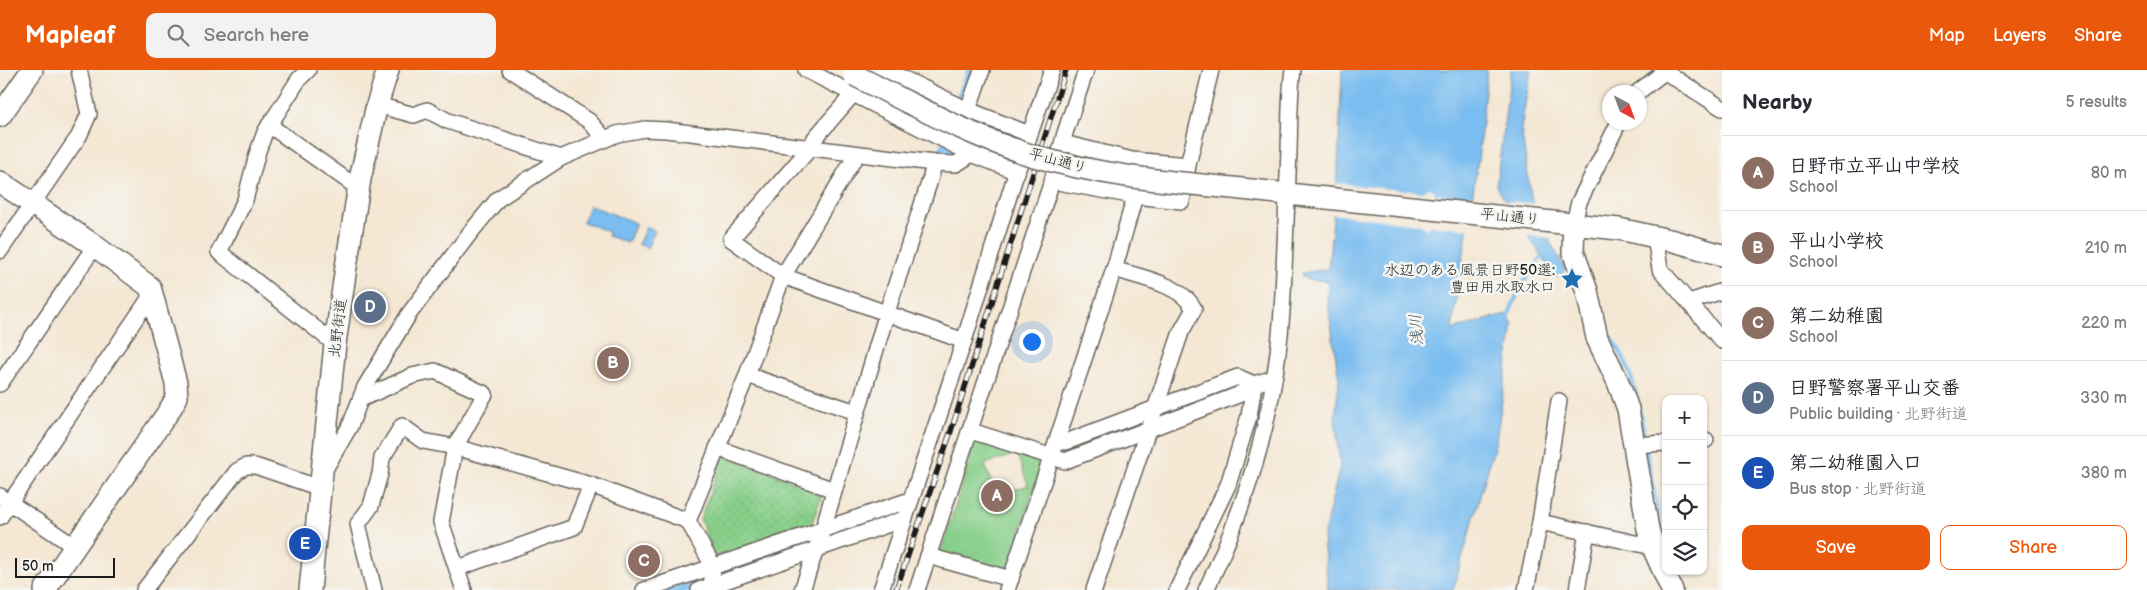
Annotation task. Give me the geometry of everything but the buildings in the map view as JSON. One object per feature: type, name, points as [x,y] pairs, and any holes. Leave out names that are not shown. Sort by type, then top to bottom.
[{"type":"main road","points":[[0,116],[32,70]]},
{"type":"main road","name":"北野街道","points":[[310,590],[335,344],[358,188],[376,105],[388,70]]},
{"type":"main road","name":"平山通り","points":[[857,77],[962,128],[1040,158],[1130,177],[1619,229],[1722,255]]},
{"type":"main road","points":[[0,182],[145,282],[153,293],[176,383],[177,397],[170,411],[45,590]]},
{"type":"main road","points":[[1564,223],[1587,291],[1597,338],[1648,444],[1653,546],[1672,590]]},
{"type":"street","points":[[0,251],[79,136],[88,114],[79,70]]},
{"type":"street","points":[[308,70],[299,79],[269,125],[258,151],[245,200],[218,252],[335,344]]},
{"type":"street","points":[[510,70],[590,121],[606,139]]},
{"type":"street","points":[[806,70],[857,77],[972,154],[1017,172]]},
{"type":"street","points":[[886,70],[968,110],[1029,134]]},
{"type":"street","points":[[968,110],[982,70]]},
{"type":"street","points":[[881,590],[964,340],[1029,134],[1052,70]]},
{"type":"street","points":[[917,590],[1052,181],[1086,70]]},
{"type":"street","points":[[1052,181],[1135,196],[1182,201],[1188,166],[1211,70]]},
{"type":"street","points":[[1206,590],[1230,538],[1252,480],[1274,378],[1282,306],[1284,193],[1293,70]]},
{"type":"street","points":[[1647,85],[1659,76],[1662,70],[1722,108]]},
{"type":"street","points":[[857,77],[814,138],[811,147],[731,239],[783,276],[964,340]]},
{"type":"street","points":[[376,105],[414,116],[427,110],[448,121],[561,158]]},
{"type":"street","points":[[269,125],[358,188]]},
{"type":"street","points":[[144,590],[237,471],[246,466],[255,466],[321,481],[350,426],[365,387],[409,314],[485,213],[498,199],[561,158],[617,134],[645,129],[811,147],[934,163],[956,164],[972,154]]},
{"type":"street","points":[[1564,223],[1579,202],[1616,130]]},
{"type":"street","points":[[1063,144],[1132,160],[1188,166]]},
{"type":"street","points":[[688,521],[747,374],[783,276],[857,154]]},
{"type":"street","points":[[802,590],[823,529],[856,412],[934,163]]},
{"type":"street","points":[[928,556],[1009,585],[1114,269],[1135,196]]},
{"type":"street","points":[[1655,237],[1660,269],[1722,341]]},
{"type":"street","points":[[0,384],[95,246]]},
{"type":"street","points":[[1094,590],[1181,332],[1194,309],[1172,287],[1114,269]]},
{"type":"street","points":[[1689,302],[1722,291]]},
{"type":"street","points":[[0,517],[5,500],[153,293]]},
{"type":"street","points":[[361,400],[412,376],[434,372],[485,394],[455,448],[441,522],[464,590]]},
{"type":"street","points":[[747,374],[856,412]]},
{"type":"street","points":[[1056,441],[1066,442],[1238,377],[1254,384]]},
{"type":"street","points":[[970,431],[1065,461],[1238,395],[1254,384],[1274,378]]},
{"type":"street","points":[[1177,590],[1228,485],[1249,416],[1254,384]]},
{"type":"street","points":[[1526,590],[1540,522],[1559,401]]},
{"type":"street","points":[[374,590],[358,524],[370,506],[380,474],[382,458],[402,426],[424,441],[591,485],[688,521],[713,566],[707,589]]},
{"type":"street","points":[[717,448],[834,490]]},
{"type":"street","points":[[458,568],[574,527],[591,485]]},
{"type":"street","points":[[5,500],[75,547]]},
{"type":"street","points":[[644,590],[910,500]]},
{"type":"street","points":[[707,589],[904,519]]},
{"type":"street","points":[[1540,522],[1653,546]]},
{"type":"street","points":[[1577,590],[1587,532]]},
{"type":"green space","points":[[980,441],[1040,461],[1042,463],[1008,570],[944,555],[941,552],[975,442]],"holes":[[[1017,454],[1028,485],[1005,493],[995,493],[985,464]]]},
{"type":"green space","points":[[724,455],[823,493],[811,525],[715,557],[700,519]]},
{"type":"water","name":"浅川","points":[[1342,70],[1487,70],[1479,153],[1452,330],[1506,314],[1513,324],[1496,441],[1453,590],[1328,590],[1323,538],[1340,466],[1335,418],[1339,380],[1327,297],[1328,283],[1326,281],[1307,279],[1302,277],[1302,273],[1328,269],[1338,167]]},
{"type":"water","points":[[1511,70],[1531,70],[1521,128],[1531,196],[1549,240],[1566,270],[1558,278],[1550,269],[1496,186]]},
{"type":"water","points":[[589,205],[636,223],[628,243],[608,236],[609,232],[583,222]]},
{"type":"water","points":[[646,227],[655,231],[647,248],[638,244]]},
{"type":"pier","points":[[1334,183],[1422,192],[1429,188],[1434,190],[1435,194],[1475,198],[1470,229],[1431,225],[1427,229],[1419,224],[1331,214]]},
{"type":"pier","points":[[1503,201],[1537,204],[1551,238],[1525,235]]},
{"type":"waterway","points":[[962,100],[974,70]]},
{"type":"waterway","points":[[943,158],[946,148]]},
{"type":"waterway","points":[[1507,319],[1514,300],[1523,284],[1546,253]]},
{"type":"waterway","points":[[1609,334],[1624,358],[1629,371],[1637,398],[1645,440]]},
{"type":"waterway","points":[[1646,447],[1662,533]]},
{"type":"waterway","points":[[731,569],[796,547]]},
{"type":"waterway","points":[[672,590],[702,580]]},
{"type":"waterway","points":[[1680,583],[1683,590]]},
{"type":"railway","points":[[896,590],[951,431],[1066,70]]},
{"type":"place","name":"水辺のある風景日野50選: 豊田用水取水口","points":[[1572,279]]},
{"type":"place","name":"日野警察署平山交番","points":[[370,307]]},
{"type":"place","name":"平山小学校","points":[[613,363]]},
{"type":"place","name":"日野市立平山中学校","points":[[997,496]]},
{"type":"place","name":"第二幼稚園入口","points":[[305,544]]},
{"type":"place","name":"第二幼稚園","points":[[644,561]]}]
